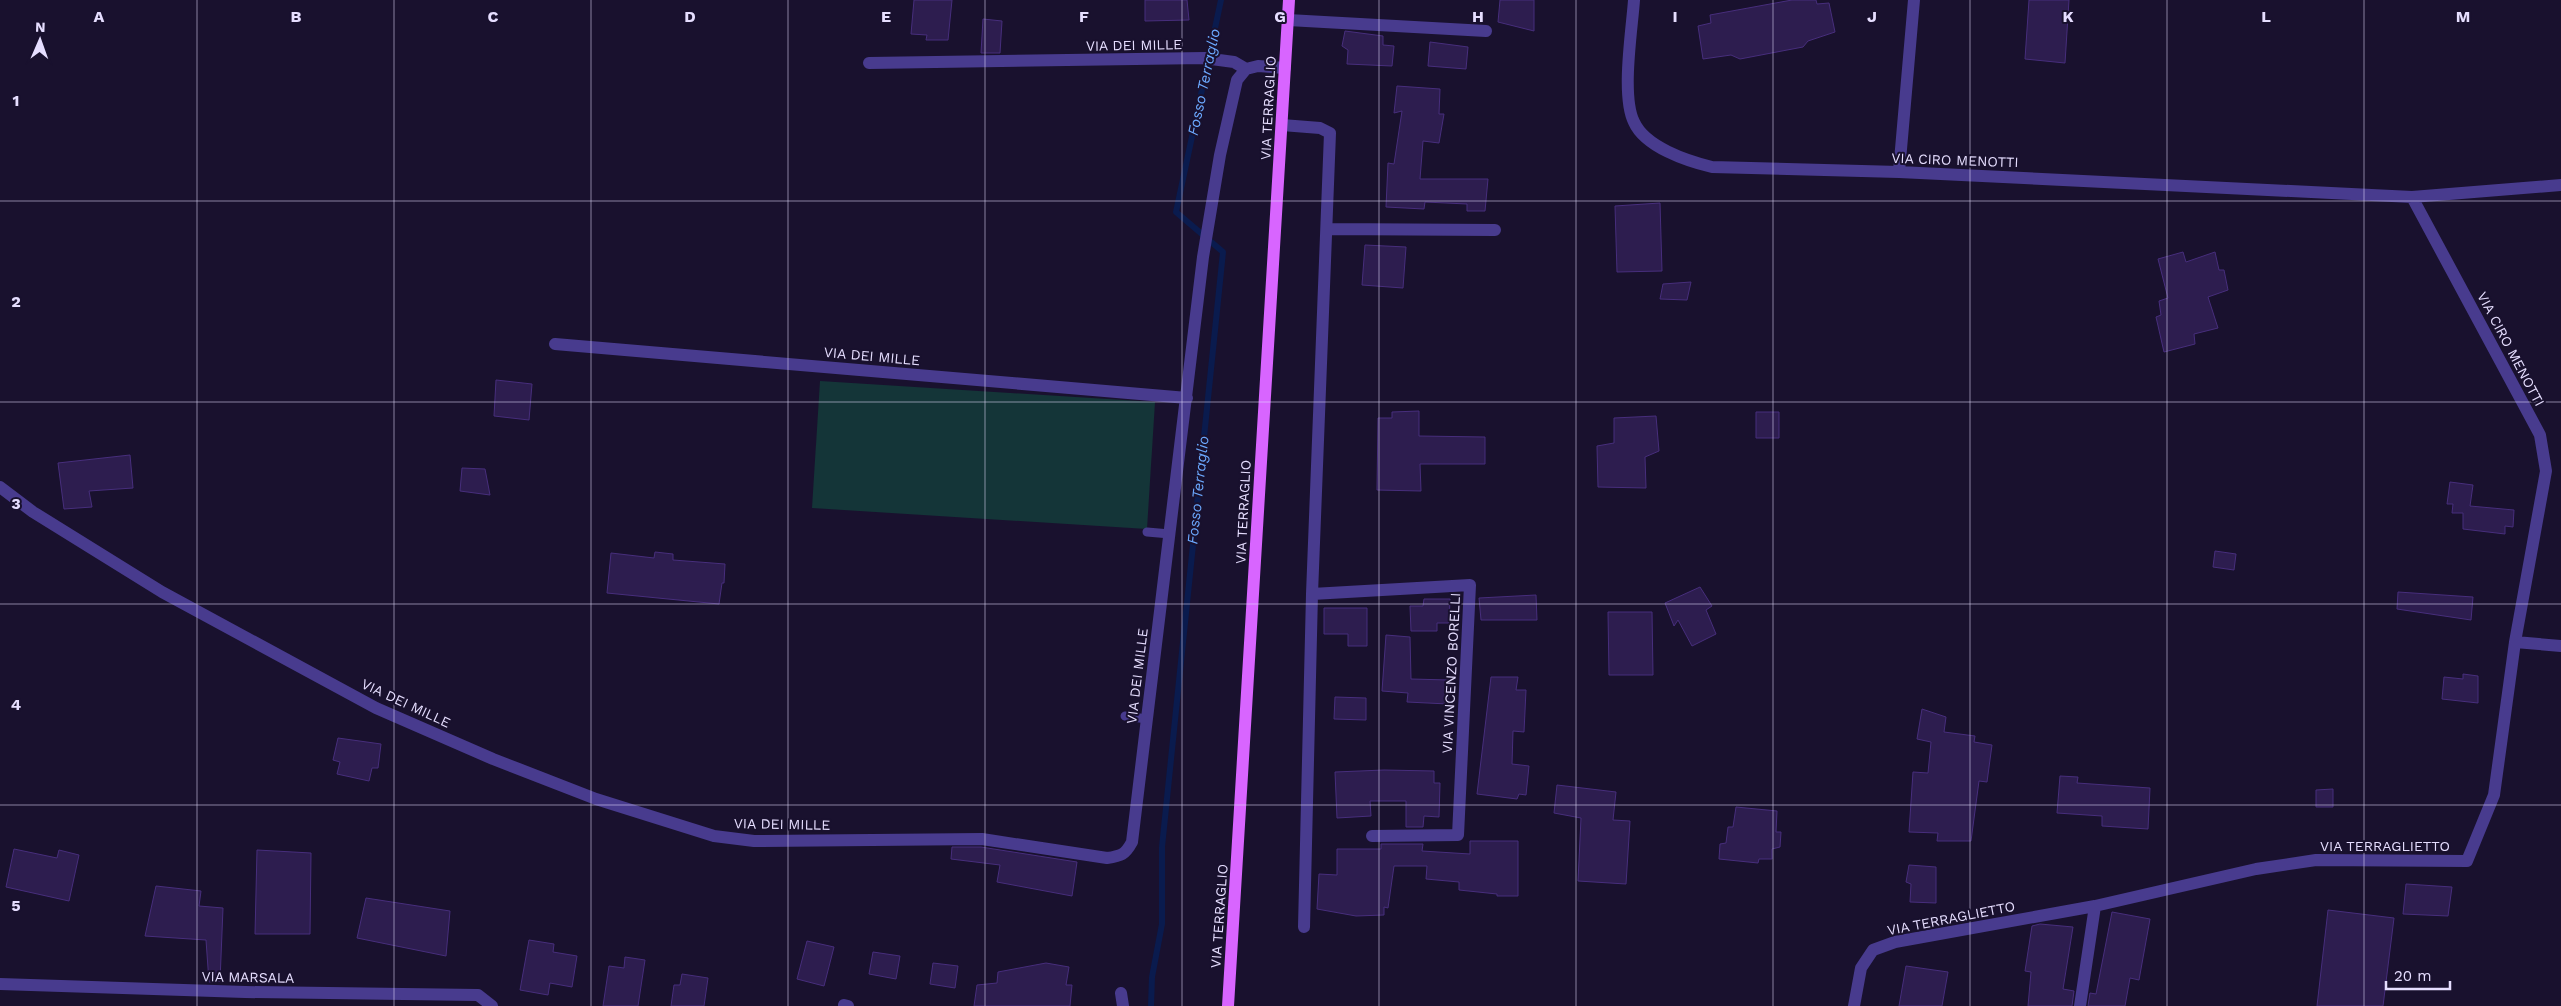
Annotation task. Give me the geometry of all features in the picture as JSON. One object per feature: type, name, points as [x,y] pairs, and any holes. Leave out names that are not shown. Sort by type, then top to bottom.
[{"type":"main road","name":"VIA TERRAGLIO","points":[[1228,1006],[1289,0]]},
{"type":"street","name":"VIA CIRO MENOTTI","points":[[1634,0],[1628,91],[1630,111],[1637,128],[1658,145],[1681,159],[1712,167],[1899,172],[2412,197],[2561,185]]},
{"type":"street","points":[[1899,172],[1914,0]]},
{"type":"street","points":[[1288,20],[1486,31]]},
{"type":"street","name":"VIA DEI MILLE","points":[[869,63],[1204,58],[1234,62],[1246,69]]},
{"type":"street","name":"VIA DEI MILLE","points":[[0,487],[34,512],[162,592],[376,708],[492,759],[596,800],[714,836],[754,841],[982,839],[1107,858],[1121,856],[1126,854],[1132,842],[1208,222],[1237,80],[1246,69],[1258,66],[1285,68]]},
{"type":"street","points":[[1282,126],[1320,128],[1330,133],[1312,594],[1304,927]]},
{"type":"street","name":"VIA CIRO MENOTTI","points":[[2412,197],[2540,435],[2546,471],[2515,642]]},
{"type":"street","points":[[1327,229],[1495,230]]},
{"type":"street","name":"VIA DEI MILLE","points":[[555,344],[1187,398]]},
{"type":"street","name":"VIA VINCENZO BORELLI","points":[[1312,594],[1470,585],[1458,834],[1372,836]]},
{"type":"street","points":[[2515,642],[2561,646]]},
{"type":"street","name":"VIA TERRAGLIETTO","points":[[1854,1006],[1861,968],[1873,950],[1895,942],[2095,906],[2256,869],[2316,860],[2467,861],[2494,795],[2515,642]]},
{"type":"street","points":[[2080,1006],[2095,906]]},
{"type":"street","name":"VIA MARSALA","points":[[0,984],[246,992],[478,995],[492,1006]]},
{"type":"street","points":[[1121,993],[1123,1006]]},
{"type":"lane","points":[[1147,532],[1170,534]]},
{"type":"lane","points":[[1125,716],[1147,719]]},
{"type":"green space","points":[[820,381],[1155,402],[1147,529],[812,508]]},
{"type":"building","points":[[914,0],[952,0],[948,40],[926,40],[927,35],[911,34]]},
{"type":"building","points":[[1145,0],[1187,0],[1189,20],[1145,21]]},
{"type":"building","points":[[1500,0],[1534,0],[1534,31],[1498,22]]},
{"type":"building","points":[[1792,0],[1816,0],[1817,4],[1829,3],[1835,32],[1808,41],[1803,47],[1740,59],[1731,55],[1703,59],[1698,26],[1711,23],[1710,15]]},
{"type":"building","points":[[2029,0],[2069,0],[2065,63],[2025,59]]},
{"type":"building","points":[[983,19],[1002,21],[1000,53],[981,53]]},
{"type":"building","points":[[1345,31],[1383,36],[1383,45],[1394,46],[1392,66],[1347,64],[1348,50],[1342,46]]},
{"type":"building","points":[[1430,42],[1468,47],[1466,69],[1428,66]]},
{"type":"building","points":[[1397,86],[1440,89],[1439,114],[1444,114],[1439,143],[1423,141],[1420,179],[1488,179],[1485,211],[1467,211],[1467,204],[1425,202],[1424,209],[1386,207],[1388,163],[1394,164],[1402,111],[1394,113]]},
{"type":"building","points":[[1660,203],[1662,271],[1617,272],[1615,206]]},
{"type":"building","points":[[1365,245],[1406,247],[1403,288],[1362,285]]},
{"type":"building","points":[[2183,252],[2186,262],[2215,252],[2219,270],[2224,270],[2228,290],[2208,297],[2218,328],[2194,334],[2195,344],[2164,352],[2156,317],[2161,315],[2159,301],[2168,298],[2158,259]]},
{"type":"building","points":[[1691,282],[1687,300],[1660,299],[1663,284]]},
{"type":"building","points":[[496,380],[532,384],[529,420],[494,416]]},
{"type":"building","points":[[1419,411],[1419,436],[1485,437],[1485,464],[1420,464],[1421,491],[1377,490],[1378,418],[1392,418],[1392,412]]},
{"type":"building","points":[[1756,412],[1779,412],[1779,438],[1756,438]]},
{"type":"building","points":[[1656,416],[1659,451],[1645,457],[1646,488],[1598,487],[1597,446],[1614,443],[1614,418]]},
{"type":"building","points":[[130,455],[133,488],[89,491],[92,507],[64,509],[58,463]]},
{"type":"building","points":[[462,468],[485,469],[490,495],[460,491]]},
{"type":"building","points":[[2450,482],[2473,485],[2470,506],[2514,510],[2513,527],[2505,526],[2505,534],[2463,529],[2463,513],[2452,513],[2453,504],[2447,504]]},
{"type":"building","points":[[2215,551],[2236,554],[2234,570],[2213,567]]},
{"type":"building","points":[[655,552],[673,554],[673,560],[725,564],[724,583],[722,583],[719,604],[607,593],[611,553],[654,558]]},
{"type":"building","points":[[1700,587],[1712,606],[1706,610],[1716,634],[1692,646],[1678,620],[1674,626],[1665,603]]},
{"type":"building","points":[[2398,592],[2473,597],[2471,620],[2397,609]]},
{"type":"building","points":[[1536,595],[1537,620],[1481,620],[1479,598]]},
{"type":"building","points":[[1424,599],[1450,599],[1449,623],[1437,623],[1437,631],[1411,631],[1410,606],[1423,606]]},
{"type":"building","points":[[1324,608],[1367,608],[1367,646],[1348,646],[1348,634],[1324,634]]},
{"type":"building","points":[[1608,612],[1652,612],[1653,675],[1609,675]]},
{"type":"building","points":[[1386,635],[1410,637],[1411,679],[1449,680],[1448,704],[1407,702],[1408,693],[1382,691]]},
{"type":"building","points":[[2463,674],[2478,676],[2478,703],[2442,699],[2444,677],[2463,679]]},
{"type":"building","points":[[1491,677],[1518,677],[1516,690],[1526,690],[1524,732],[1513,731],[1512,764],[1529,766],[1526,795],[1519,794],[1517,799],[1477,794]]},
{"type":"building","points":[[1335,697],[1366,698],[1366,720],[1334,719]]},
{"type":"building","points":[[1922,709],[1946,717],[1944,732],[1975,736],[1974,742],[1992,745],[1987,782],[1979,781],[1971,841],[1937,841],[1938,833],[1909,832],[1913,772],[1928,773],[1931,742],[1917,739]]},
{"type":"building","points":[[338,738],[381,744],[378,768],[372,768],[369,781],[337,774],[340,762],[333,760]]},
{"type":"building","points":[[1384,770],[1434,771],[1434,783],[1440,783],[1439,817],[1424,816],[1423,827],[1406,827],[1406,801],[1370,801],[1371,816],[1337,818],[1335,772]]},
{"type":"building","points":[[2060,776],[2078,777],[2077,783],[2150,788],[2148,829],[2102,826],[2102,816],[2057,813]]},
{"type":"building","points":[[1557,785],[1616,792],[1613,820],[1630,821],[1626,884],[1578,881],[1581,818],[1554,813]]},
{"type":"building","points":[[2333,789],[2333,807],[2316,807],[2316,790]]},
{"type":"building","points":[[1736,807],[1777,811],[1776,832],[1781,832],[1780,847],[1772,849],[1772,859],[1759,859],[1758,863],[1719,859],[1720,844],[1726,843],[1728,827],[1733,827]]},
{"type":"building","points":[[1470,841],[1518,841],[1518,896],[1497,896],[1497,894],[1459,890],[1459,882],[1426,879],[1427,866],[1394,866],[1388,908],[1384,907],[1384,915],[1356,916],[1317,909],[1319,874],[1337,875],[1337,849],[1381,849],[1381,844],[1423,844],[1422,851],[1470,854]]},
{"type":"building","points":[[952,847],[981,847],[1077,862],[1072,896],[997,882],[1000,865],[951,859]]},
{"type":"building","points":[[14,849],[57,858],[59,850],[79,855],[69,901],[6,887]]},
{"type":"building","points":[[257,850],[311,853],[310,934],[255,934]]},
{"type":"building","points":[[1909,865],[1936,867],[1936,903],[1910,902],[1911,884],[1906,882]]},
{"type":"building","points":[[2406,884],[2452,887],[2448,916],[2403,914]]},
{"type":"building","points":[[156,886],[201,891],[199,906],[223,908],[220,981],[209,982],[206,940],[145,936]]},
{"type":"building","points":[[366,898],[450,911],[446,956],[357,938]]},
{"type":"building","points":[[2328,910],[2394,918],[2383,1006],[2317,1006]]},
{"type":"building","points":[[2112,912],[2150,919],[2139,980],[2130,978],[2125,1006],[2088,1006],[2090,993],[2096,994]]},
{"type":"building","points":[[2040,924],[2073,927],[2063,989],[2074,991],[2072,1006],[2028,1006],[2031,972],[2025,971],[2032,926]]},
{"type":"building","points":[[529,940],[554,944],[553,952],[577,956],[572,987],[550,983],[548,995],[520,990]]},
{"type":"building","points":[[807,941],[834,947],[824,986],[797,979]]},
{"type":"building","points":[[873,952],[900,956],[896,979],[869,974]]},
{"type":"building","points":[[625,957],[645,960],[638,1006],[603,1006],[609,966],[624,968]]},
{"type":"building","points":[[933,963],[958,966],[955,988],[930,984]]},
{"type":"building","points":[[1046,963],[1069,967],[1066,985],[1072,985],[1070,1006],[974,1006],[977,985],[997,983],[998,972]]},
{"type":"building","points":[[1906,966],[1948,972],[1942,1006],[1899,1006]]},
{"type":"building","points":[[682,974],[708,978],[704,1006],[671,1006],[674,985],[680,985]]},
{"type":"waterway","name":"Fosso Terraglio","points":[[1151,1006],[1152,977],[1162,924],[1162,847],[1223,252],[1176,212],[1221,0]]}]
